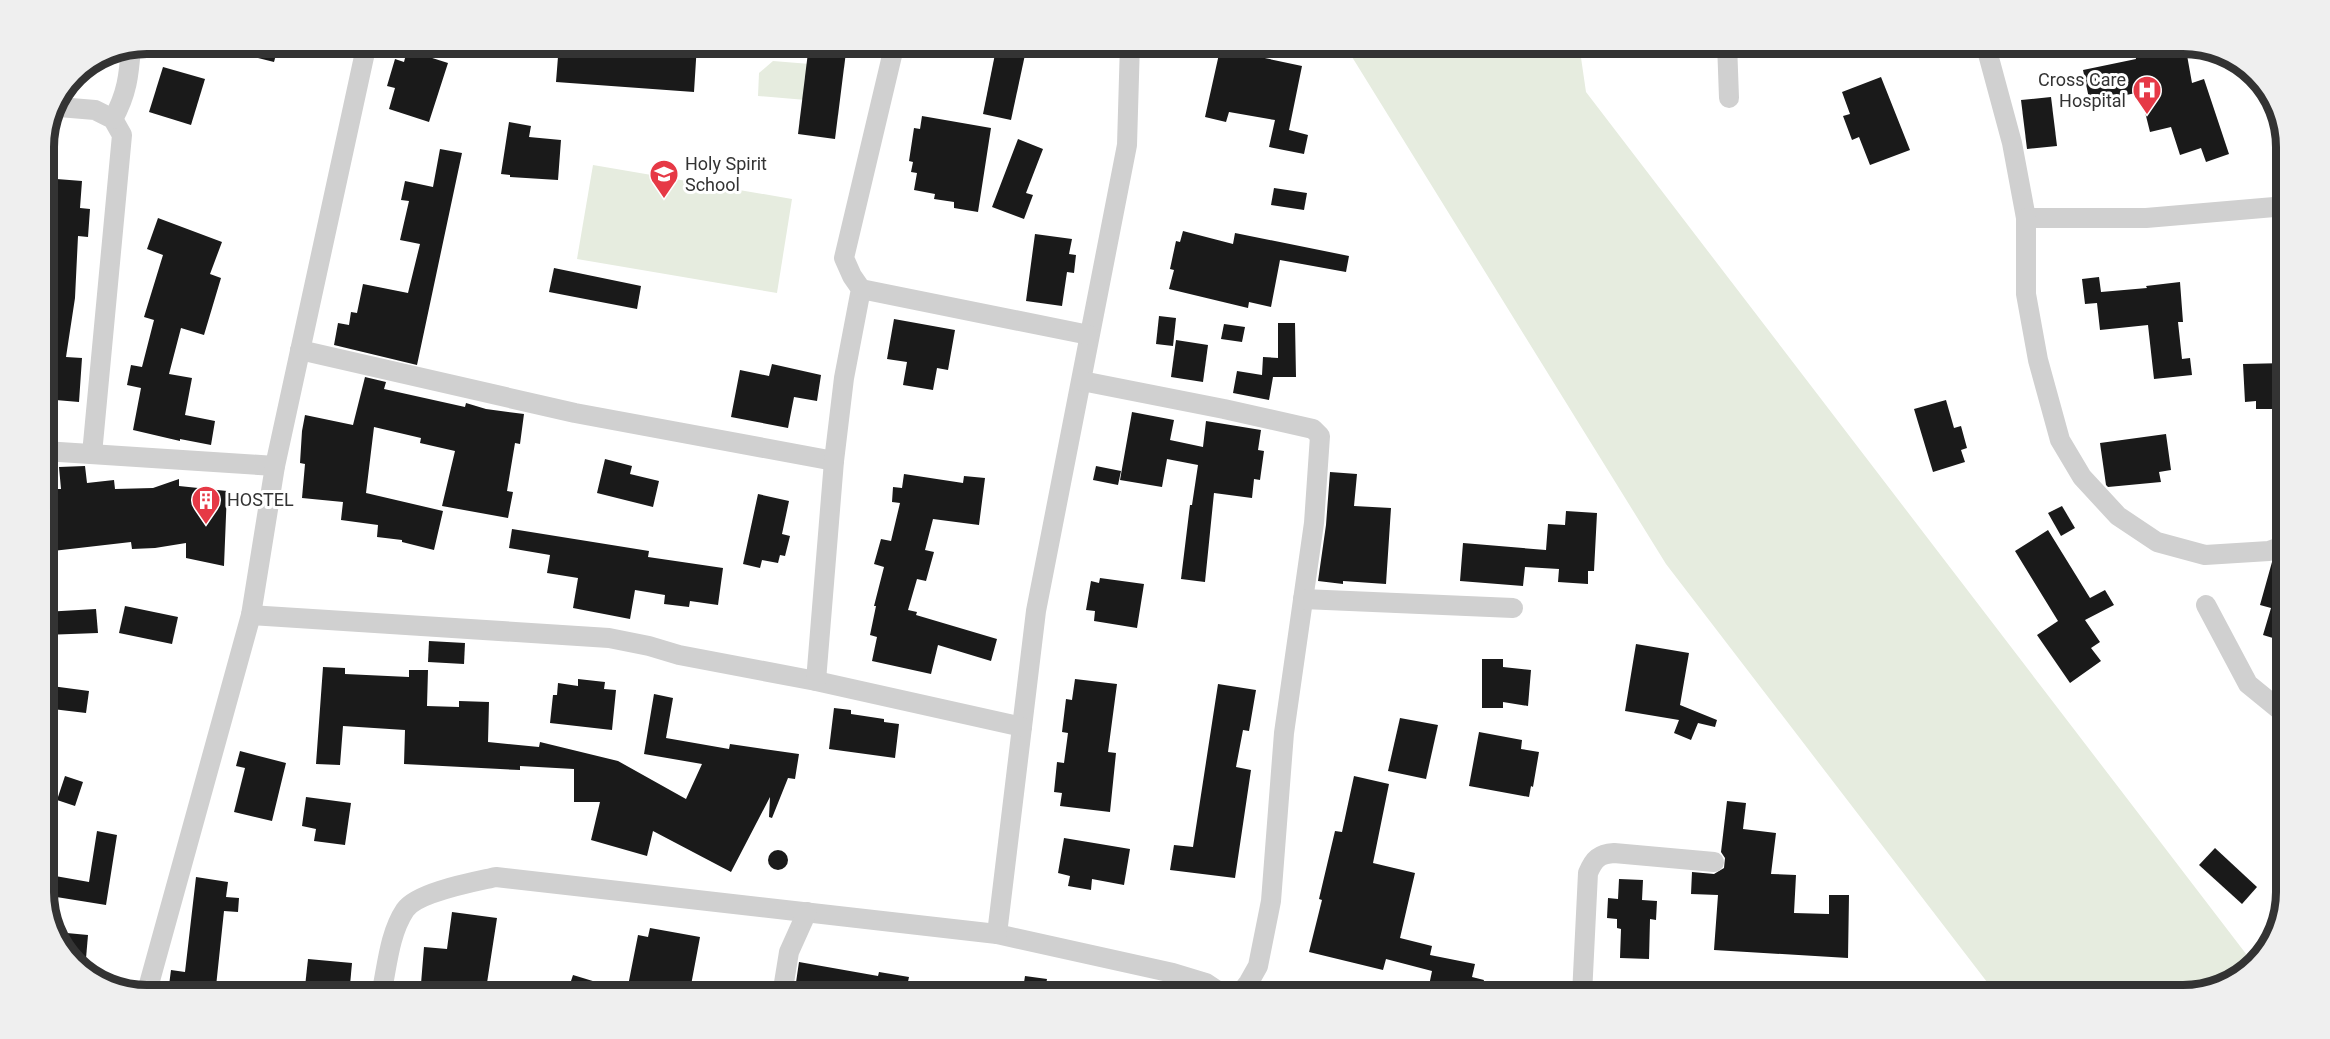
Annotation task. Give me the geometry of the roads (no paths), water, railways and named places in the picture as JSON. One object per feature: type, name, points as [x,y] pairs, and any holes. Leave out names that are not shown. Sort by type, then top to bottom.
[{"type":"street","points":[[149,985],[251,615],[274,466],[365,54]]},
{"type":"street","points":[[893,54],[844,258],[861,289],[1089,335]]},
{"type":"street","points":[[997,934],[1036,611],[1127,145],[1130,54]]},
{"type":"street","points":[[1727,54],[1729,98]]},
{"type":"street","points":[[1988,54],[2012,142],[2026,218],[2026,294],[2038,360],[2060,440],[2082,477],[2118,516],[2157,542],[2205,555],[2276,548]]},
{"type":"street","points":[[113,119],[123,100],[128,81],[130,56]]},
{"type":"street","points":[[63,107],[95,110],[113,119],[122,135],[92,454]]},
{"type":"street","points":[[2026,218],[2146,218],[2276,207]]},
{"type":"street","points":[[816,681],[834,461],[844,378],[861,289]]},
{"type":"street","points":[[300,350],[575,413],[834,461]]},
{"type":"street","points":[[1082,381],[1313,429],[1320,436],[1314,523],[1284,733],[1271,901],[1258,966],[1247,985]]},
{"type":"street","points":[[54,452],[274,466]]},
{"type":"street","points":[[1303,599],[1513,608]]},
{"type":"street","points":[[2206,605],[2248,684],[2276,707]]},
{"type":"street","points":[[251,615],[609,638],[679,655],[816,681],[1022,727]]},
{"type":"street","points":[[1583,985],[1588,873],[1593,862],[1602,854],[1614,853],[1714,862]]},
{"type":"street","points":[[383,985],[394,932],[406,908],[428,894],[496,877],[997,934],[1173,973],[1208,985]]},
{"type":"street","points":[[784,985],[789,952],[807,912]]},
{"type":"place","name":"Cross Care Hospital","points":[[2147,116]]},
{"type":"place","name":"Holy Spirit School","points":[[664,200]]},
{"type":"place","name":"HOSTEL","points":[[206,526]]}]
